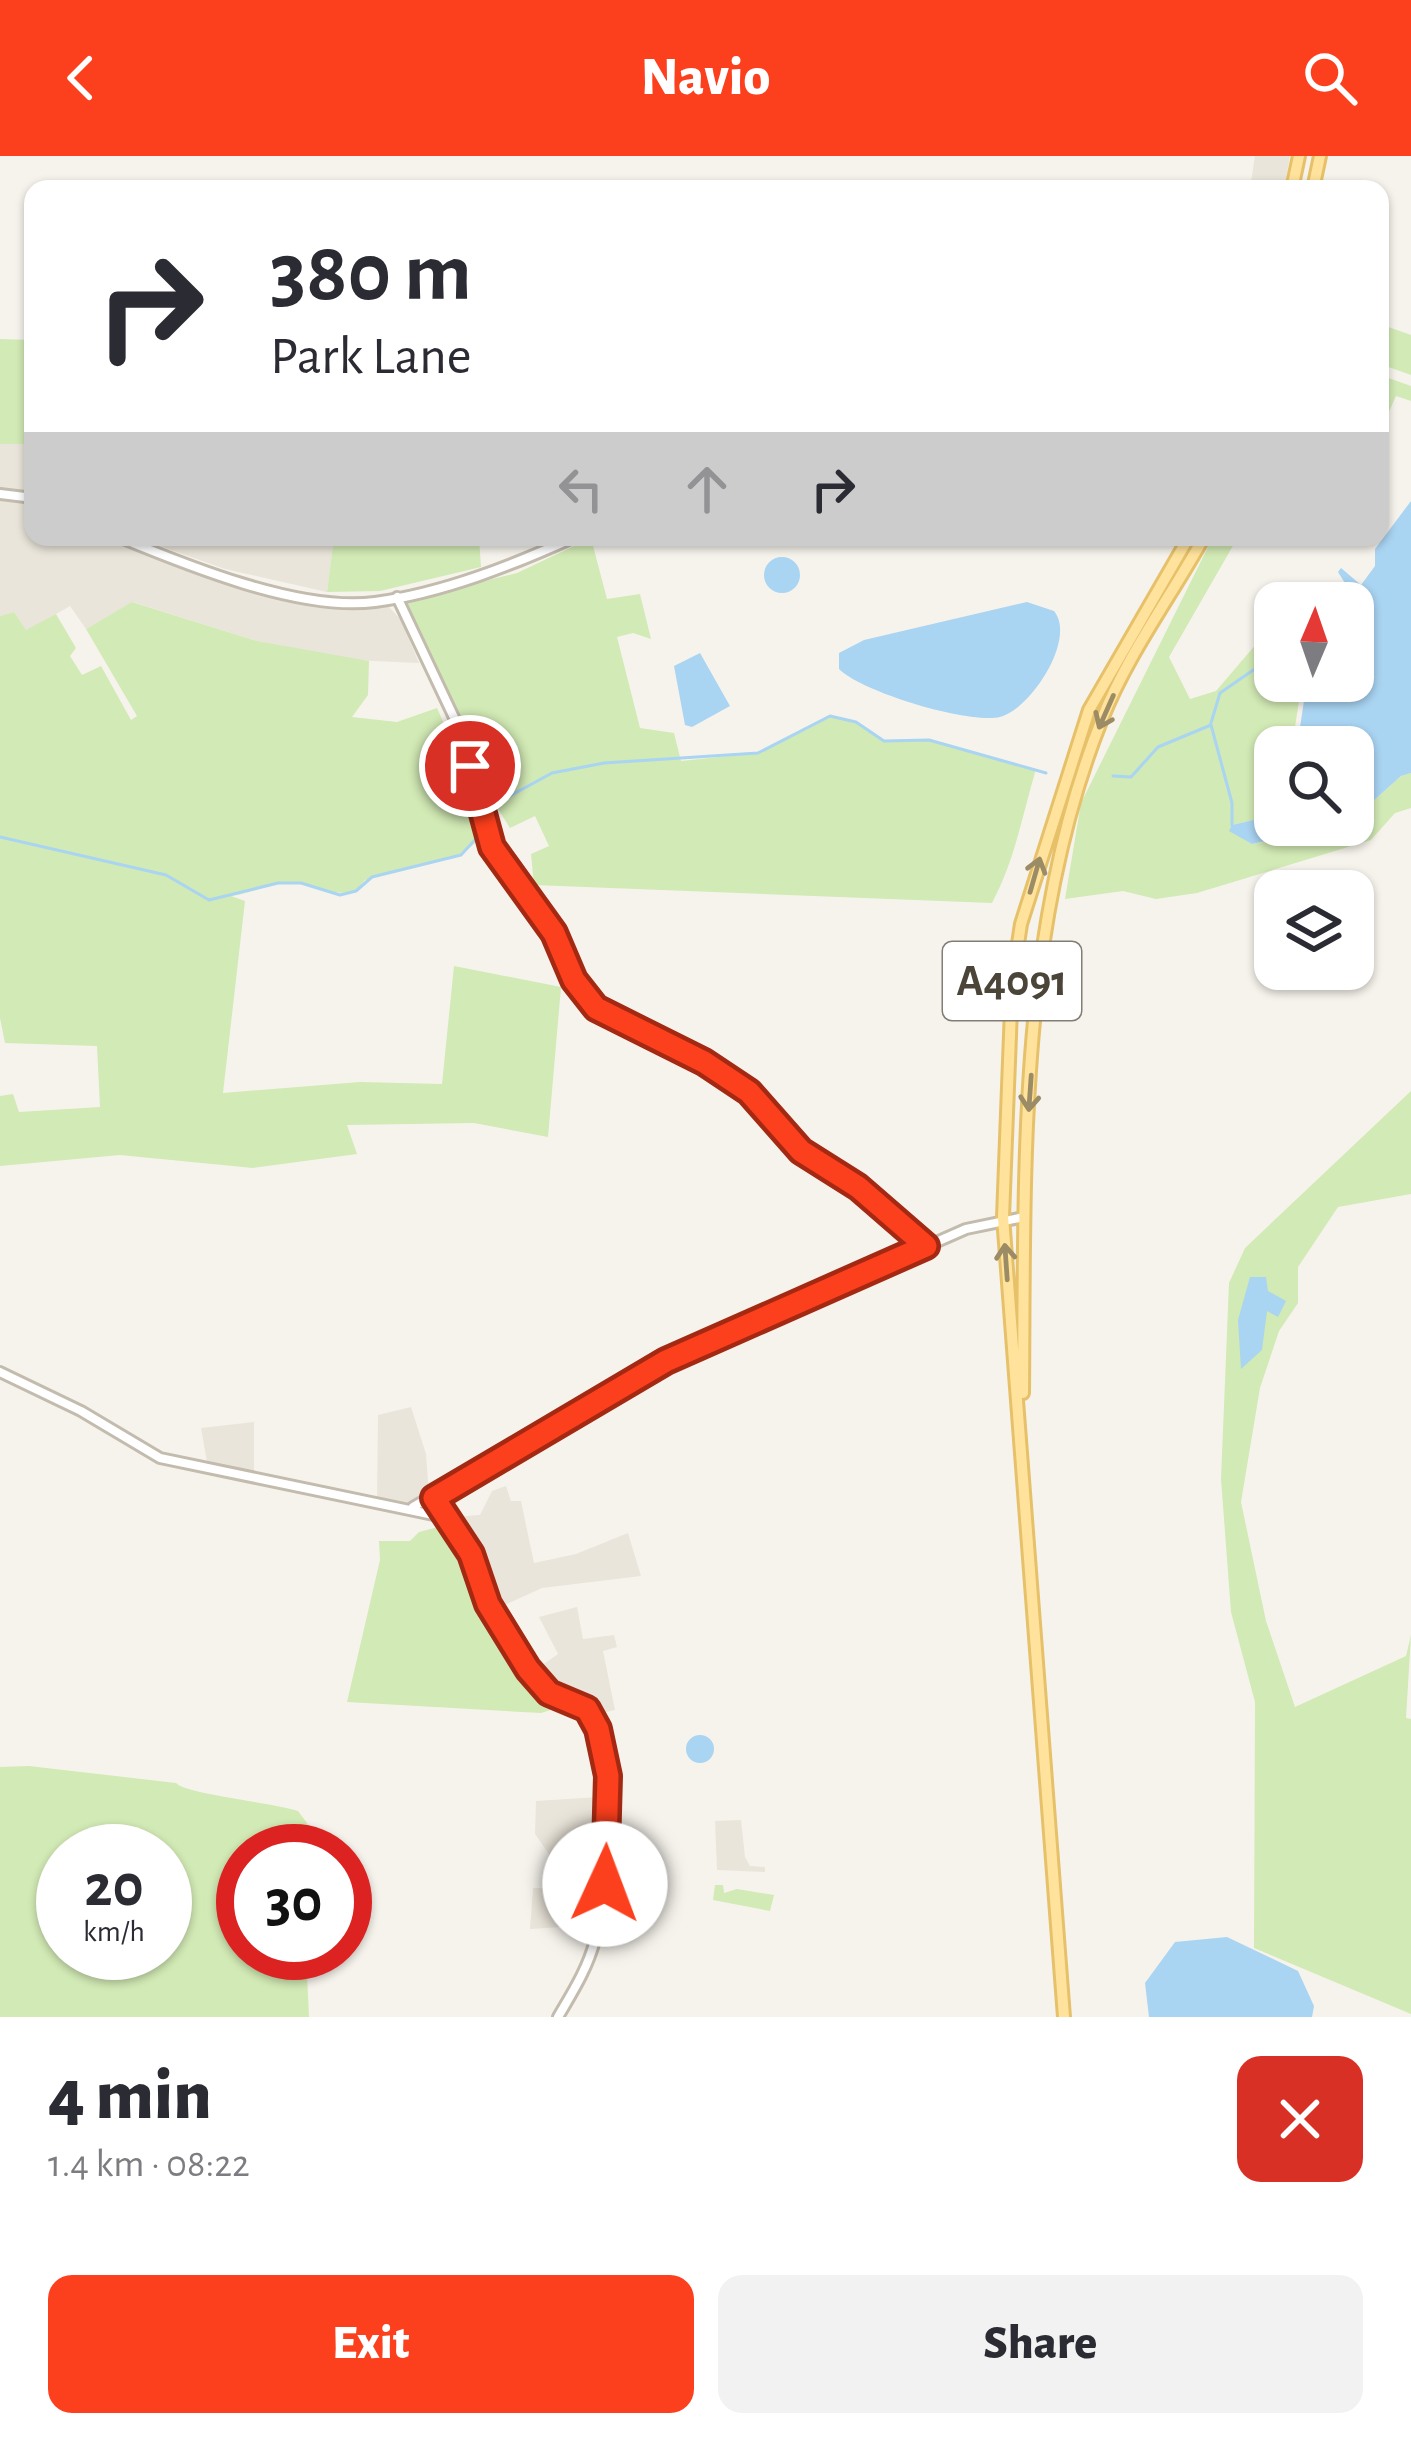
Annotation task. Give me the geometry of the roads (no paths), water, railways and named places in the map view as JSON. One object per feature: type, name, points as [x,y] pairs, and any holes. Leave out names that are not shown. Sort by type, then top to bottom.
[{"type":"main road","name":"A4091","points":[[1064,2017],[1003,1217],[1012,983],[1021,924],[1089,710],[1184,546]]},
{"type":"main road","name":"A4091","points":[[1022,1462],[1024,1217],[1036,1017],[1054,889],[1074,801],[1122,676],[1199,546]]},
{"type":"street","points":[[146,546],[291,593],[363,602],[499,569],[554,546]]},
{"type":"street","points":[[397,597],[458,726],[492,847],[554,933],[585,996],[613,1020],[704,1062],[749,1092],[801,1151],[858,1187],[926,1246]]},
{"type":"street","points":[[413,1507],[666,1361],[926,1246],[1003,1217],[1024,1217]]},
{"type":"street","points":[[0,1372],[160,1458],[376,1506],[413,1507],[446,1518]]},
{"type":"street","points":[[434,1498],[471,1554],[488,1604],[528,1669],[549,1693],[587,1709],[607,1755],[604,1896],[590,1957],[558,2017]]},
{"type":"water","points":[[1411,501],[1411,773],[1374,800],[1374,726],[1300,726],[1304,702],[1374,702],[1374,582],[1363,582],[1375,566],[1375,549],[1389,546],[1389,530]]},
{"type":"water","points":[[782,557],[795,562],[800,575],[795,588],[782,593],[769,588],[764,575],[769,562]]},
{"type":"water","points":[[1341,568],[1357,582],[1344,582],[1338,572]]},
{"type":"water","points":[[1027,602],[1054,611],[1060,623],[1059,638],[1036,688],[1012,712],[1000,717],[964,716],[916,704],[869,687],[839,669],[839,653],[864,640]]},
{"type":"water","points":[[700,653],[730,706],[692,727],[685,725],[674,666]]},
{"type":"water","points":[[1254,820],[1254,844],[1229,831],[1232,825]]},
{"type":"water","points":[[1250,1277],[1266,1277],[1268,1291],[1286,1301],[1278,1317],[1267,1311],[1262,1350],[1241,1369],[1238,1320]]},
{"type":"water","points":[[700,1735],[710,1739],[714,1749],[710,1759],[700,1763],[690,1759],[686,1749],[690,1739]]},
{"type":"water","points":[[1227,1937],[1298,1971],[1314,2006],[1312,2017],[1149,2017],[1145,1983],[1175,1942]]},
{"type":"waterway","points":[[1211,723],[1220,693],[1254,670]]},
{"type":"waterway","points":[[487,822],[495,804],[552,773],[604,763],[758,753],[830,716],[856,722],[884,741],[929,740],[1046,773]]},
{"type":"waterway","points":[[1113,776],[1131,777],[1158,747],[1211,725],[1232,803],[1232,825]]},
{"type":"waterway","points":[[0,837],[166,875],[209,900],[278,883],[301,883],[340,895],[356,891],[372,877],[461,855],[483,831]]}]
